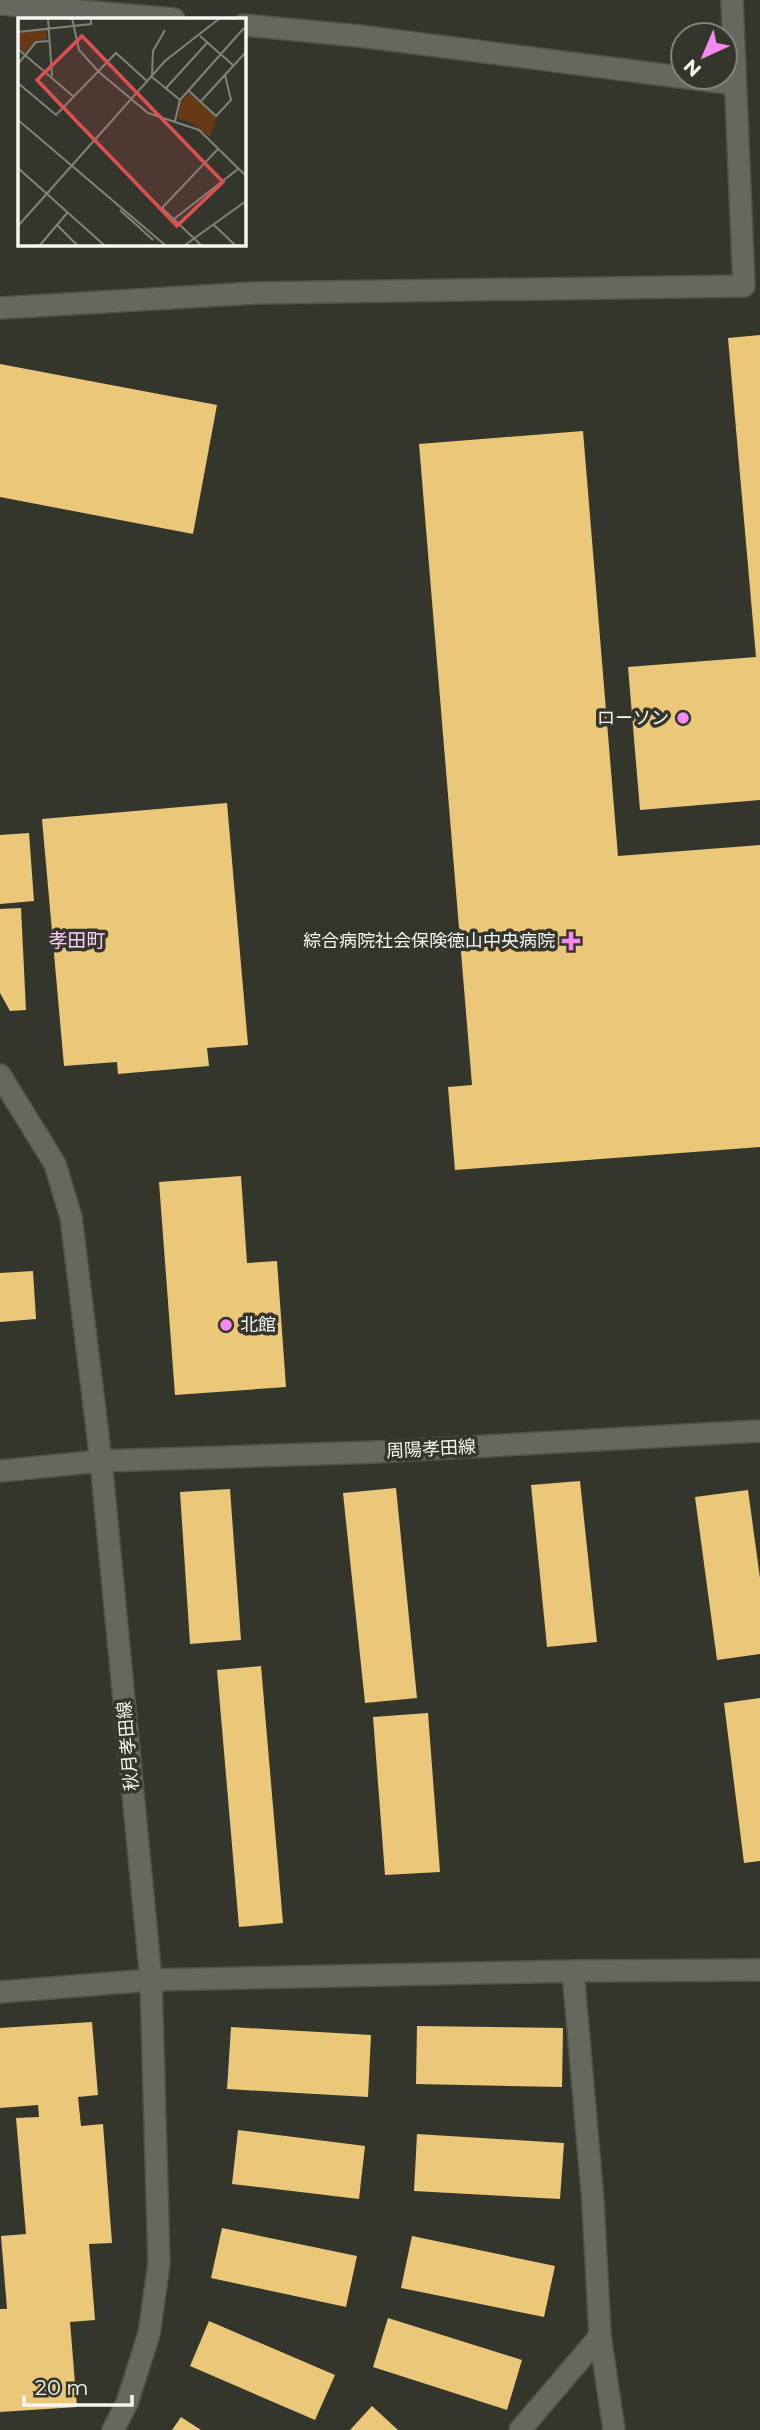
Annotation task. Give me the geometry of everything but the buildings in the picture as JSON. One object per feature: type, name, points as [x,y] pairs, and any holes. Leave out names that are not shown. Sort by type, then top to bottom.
[{"type":"street","points":[[732,0],[733,21]]},
{"type":"street","points":[[0,4],[162,18]]},
{"type":"street","points":[[245,25],[359,36],[669,76]]},
{"type":"street","points":[[0,308],[255,293],[744,286],[735,91]]},
{"type":"street","name":"秋月孝田線","points":[[0,1075],[55,1164],[71,1217],[101,1461],[150,1980],[159,2263],[149,2334],[127,2403],[114,2430]]},
{"type":"street","name":"周陽孝田線","points":[[0,1471],[101,1461],[376,1452],[760,1432]]},
{"type":"street","points":[[0,1993],[150,1980],[760,1970]]},
{"type":"street","points":[[573,1971],[593,2202],[600,2336],[614,2430]]},
{"type":"street","points":[[520,2430],[600,2336]]},
{"type":"place","name":"ローソン","points":[[683,718]]},
{"type":"place","name":"綜合病院社会保険徳山中央病院","points":[[571,941]]},
{"type":"place","name":"北館","points":[[226,1325]]},
{"type":"district","name":"孝田町","points":[[77,940]]}]
